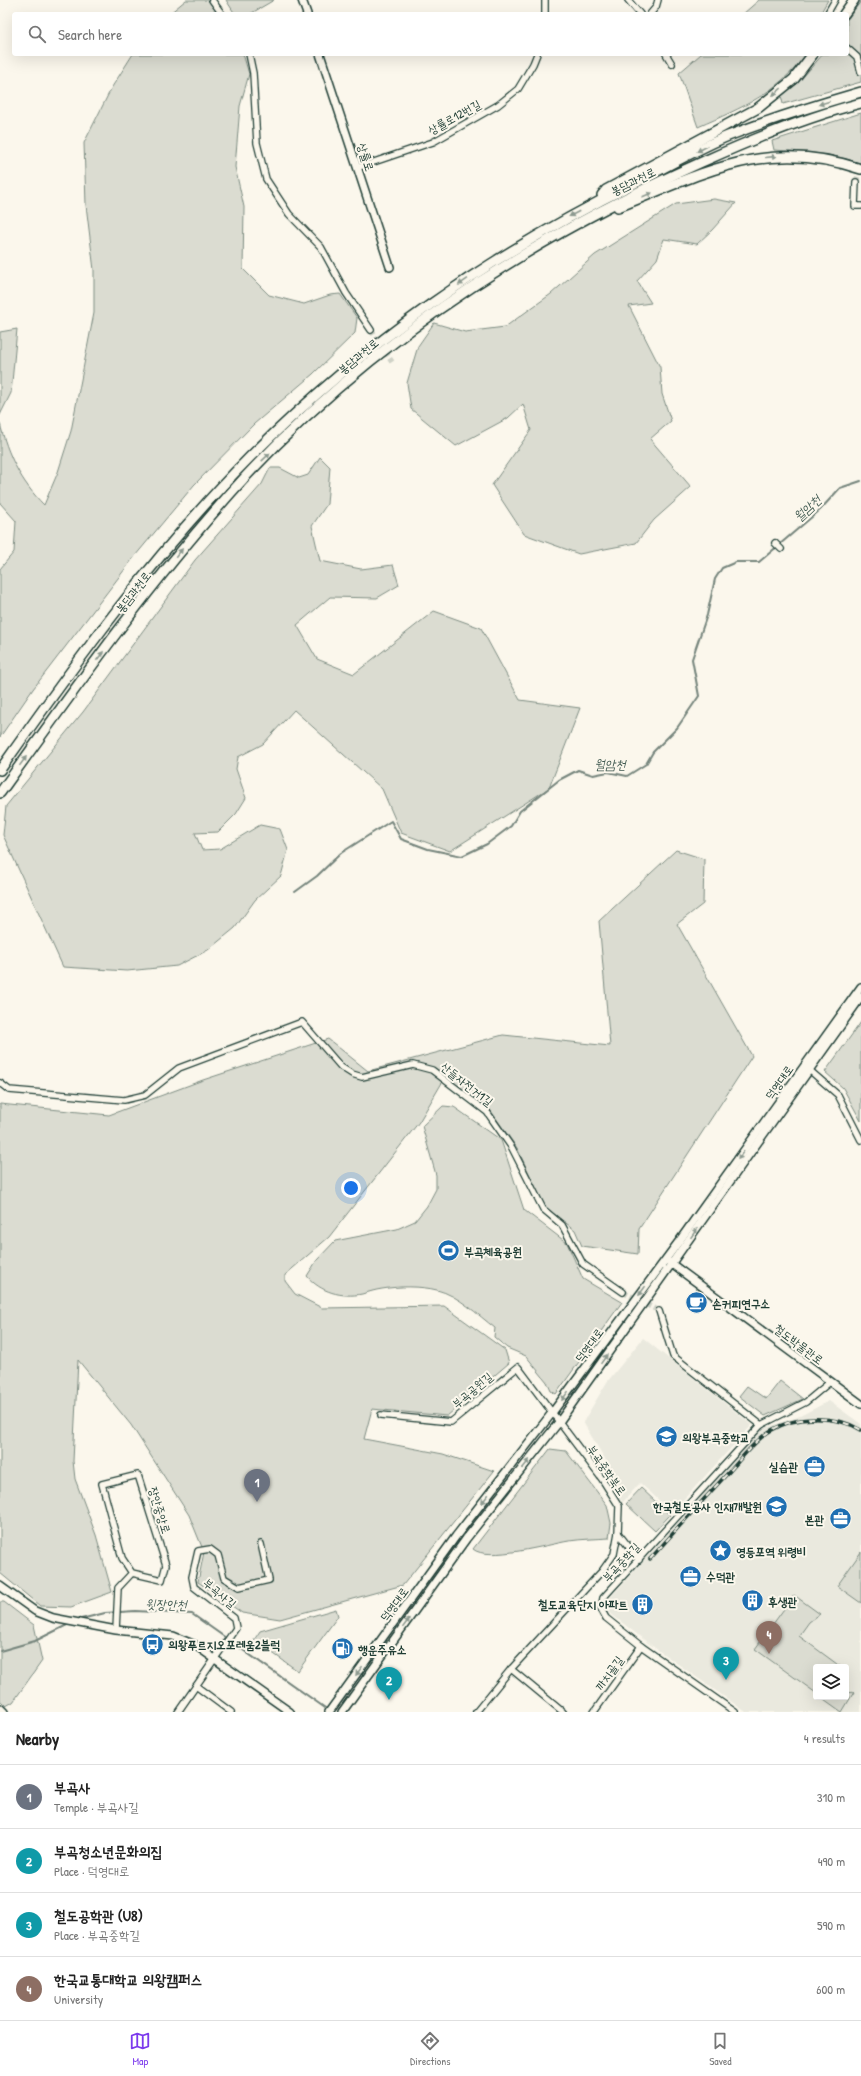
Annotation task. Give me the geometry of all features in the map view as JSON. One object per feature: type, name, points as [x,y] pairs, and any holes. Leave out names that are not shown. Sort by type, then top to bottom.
[{"type":"highway","points":[[845,12],[854,0]]},
{"type":"highway","points":[[593,204],[606,190],[758,108],[794,79],[811,56]]},
{"type":"highway","name":"봉담과천로","points":[[0,770],[51,698],[124,601],[186,528],[243,465],[313,397],[356,360],[406,321],[461,283],[553,225],[725,137],[793,112],[861,92]]},
{"type":"highway","name":"봉담과천로","points":[[0,793],[62,707],[190,540],[260,463],[355,374],[397,340],[478,282],[597,212],[642,188],[758,137],[861,103]]},
{"type":"highway","points":[[597,212],[616,208],[680,181],[728,165],[768,157],[803,156],[837,161],[861,169]]},
{"type":"street","points":[[212,0],[221,12]]},
{"type":"street","points":[[302,0],[306,12]]},
{"type":"street","points":[[545,0],[545,12]]},
{"type":"street","points":[[628,0],[638,12]]},
{"type":"street","points":[[652,12],[656,7],[658,0]]},
{"type":"street","points":[[828,12],[835,0]]},
{"type":"street","points":[[849,50],[857,57],[861,72]]},
{"type":"street","points":[[249,56],[253,73],[257,143],[266,179],[289,214],[321,246],[346,293],[371,330]]},
{"type":"street","name":"상률로","points":[[321,56],[390,267]]},
{"type":"street","name":"상률로12번길","points":[[358,167],[432,142],[498,105],[518,89],[536,56]]},
{"type":"street","points":[[667,56],[672,64]]},
{"type":"street","points":[[856,182],[858,206]]},
{"type":"street","points":[[776,543],[781,549]]},
{"type":"street","name":"덕영대로","points":[[342,1712],[466,1540],[559,1422],[672,1264],[861,987]]},
{"type":"street","name":"덕영대로","points":[[331,1710],[456,1536],[552,1413],[806,1068],[861,997]]},
{"type":"street","name":"산들자전거1길","points":[[0,1083],[9,1090],[124,1100],[145,1095],[179,1068],[302,1022],[341,1067],[352,1074],[362,1077],[413,1066],[432,1070],[487,1112],[512,1148],[543,1208],[562,1224],[584,1264],[623,1292]]},
{"type":"street","points":[[806,1068],[838,1095],[861,1140]]},
{"type":"street","name":"철도박물관로","points":[[665,1260],[861,1404]]},
{"type":"street","points":[[659,1311],[673,1356],[761,1425]]},
{"type":"street","name":"부곡공원길","points":[[381,1415],[451,1422],[518,1367],[552,1413]]},
{"type":"street","name":"부곡중학길","points":[[735,1712],[641,1646],[606,1618],[601,1608],[603,1598],[761,1425],[806,1402],[830,1382]]},
{"type":"street","name":"부곡중학북로","points":[[476,1712],[511,1669],[602,1571],[614,1554],[618,1533],[618,1506],[602,1479],[552,1413]]},
{"type":"street","name":"장안중앙로","points":[[138,1475],[166,1565],[162,1580],[132,1573],[122,1558],[102,1484],[138,1475]]},
{"type":"street","points":[[618,1533],[639,1560]]},
{"type":"street","name":"부곡사길","points":[[214,1659],[236,1628],[234,1618],[194,1587],[192,1577],[198,1551],[210,1549],[218,1555],[224,1578],[239,1587],[269,1580],[261,1544]]},
{"type":"street","points":[[116,1630],[118,1588],[132,1573]]},
{"type":"street","points":[[0,1586],[36,1611],[53,1618],[116,1630],[173,1636],[195,1645],[290,1712]]},
{"type":"street","name":"까치골길","points":[[594,1712],[641,1646]]},
{"type":"street","points":[[178,1712],[214,1659]]},
{"type":"street","points":[[511,1669],[563,1712]]},
{"type":"street","points":[[196,1686],[231,1712]]},
{"type":"street","points":[[0,1708],[4,1712]]},
{"type":"shaded area","points":[[186,0],[209,0],[218,12],[171,12]]},
{"type":"shaded area","points":[[226,0],[274,0],[253,12],[234,12]]},
{"type":"shaded area","points":[[759,0],[828,0],[821,12],[745,12]]},
{"type":"shaded area","points":[[861,1],[861,82],[783,104],[781,95],[798,83],[821,56],[849,56],[849,17]]},
{"type":"shaded area","points":[[132,56],[244,56],[249,74],[240,106],[235,167],[244,207],[243,269],[269,295],[304,304],[330,295],[340,294],[357,318],[355,333],[313,374],[254,424],[194,485],[135,556],[33,689],[0,737],[0,569],[14,552],[16,521],[0,503],[0,423],[11,457],[16,467],[28,487],[44,505],[58,472],[71,431],[94,313],[94,270],[86,205],[84,143],[112,87]]},
{"type":"shaded area","points":[[699,56],[805,56],[783,79],[758,98],[730,113],[698,127],[679,73]]},
{"type":"shaded area","points":[[861,113],[861,164],[829,155],[774,150],[772,141]]},
{"type":"shaded area","points":[[714,199],[736,203],[712,230],[697,244],[664,239],[657,259],[637,281],[651,303],[629,306],[660,367],[662,394],[671,421],[650,439],[691,487],[654,520],[636,543],[579,554],[524,534],[492,485],[531,430],[523,404],[508,418],[456,446],[411,409],[407,383],[418,346],[434,323],[465,332],[505,327],[551,294],[595,255],[676,204]]},
{"type":"shaded area","points":[[17,329],[11,393],[0,415],[0,332]]},
{"type":"shaded area","points":[[320,457],[330,467],[327,504],[312,526],[320,561],[361,569],[393,565],[399,585],[377,598],[330,597],[297,625],[317,659],[354,674],[434,611],[481,628],[520,700],[580,708],[549,788],[450,851],[401,833],[382,789],[294,710],[263,744],[238,757],[236,769],[246,798],[236,814],[218,832],[195,833],[202,850],[220,849],[260,825],[280,829],[288,850],[281,876],[255,900],[235,928],[208,950],[177,966],[127,971],[63,967],[3,835],[6,806],[83,712],[195,560],[262,484],[270,468],[280,468],[299,478],[308,475]]},
{"type":"shaded area","points":[[676,850],[704,859],[703,904],[677,924],[752,1056],[639,1229],[638,1254],[582,1246],[575,1230],[545,1207],[517,1148],[488,1107],[443,1081],[419,1122],[329,1237],[285,1275],[285,1281],[295,1294],[322,1308],[444,1306],[505,1350],[509,1363],[447,1416],[372,1409],[364,1439],[443,1454],[494,1471],[403,1585],[280,1619],[242,1613],[198,1582],[204,1552],[189,1515],[131,1425],[78,1360],[73,1461],[75,1479],[96,1535],[112,1592],[71,1607],[40,1606],[0,1573],[0,1104],[109,1115],[203,1080],[328,1039],[368,1071],[503,1035],[610,1046],[599,921]]},
{"type":"shaded area","points":[[861,1022],[861,1121],[843,1088],[825,1072]]},
{"type":"shaded area","name":"부곡체육공원","points":[[443,1106],[454,1107],[501,1140],[524,1210],[567,1243],[583,1279],[622,1302],[556,1394],[551,1391],[547,1382],[526,1356],[507,1348],[494,1337],[495,1328],[453,1296],[437,1290],[417,1287],[379,1289],[354,1295],[339,1294],[325,1290],[312,1282],[307,1276],[317,1260],[335,1241],[397,1229],[415,1221],[427,1206],[436,1189],[436,1175],[422,1126]]},
{"type":"shaded area","name":"의왕부곡중학교","points":[[643,1338],[752,1425],[672,1512],[640,1483],[623,1502],[616,1493],[618,1481],[583,1422],[607,1382]]},
{"type":"shaded area","points":[[780,1381],[803,1399],[765,1416],[739,1396],[747,1386],[766,1399]]},
{"type":"shaded area","name":"한국철도공사 인재개발원","points":[[829,1401],[861,1424],[861,1712],[746,1712],[648,1643],[610,1613],[610,1598],[762,1429],[800,1416]]},
{"type":"shaded area","points":[[550,1449],[566,1451],[607,1505],[611,1523],[609,1538],[569,1541],[505,1553],[480,1553],[473,1549]]},
{"type":"shaded area","points":[[641,1488],[670,1515],[655,1531],[626,1504]]},
{"type":"shaded area","points":[[861,1552],[861,1603],[837,1586]]},
{"type":"shaded area","points":[[794,1595],[820,1614],[809,1622],[799,1636],[837,1664],[813,1664],[813,1691],[755,1649]]},
{"type":"shaded area","points":[[0,1602],[4,1602],[34,1625],[42,1661],[13,1702],[6,1706],[0,1700]]},
{"type":"shaded area","points":[[336,1609],[338,1616],[298,1671],[254,1640],[260,1631]]},
{"type":"shaded area","points":[[854,1692],[842,1712],[825,1700],[849,1700],[849,1693]]},
{"type":"waterway","name":"월암천","points":[[295,892],[317,876],[341,853],[391,821],[401,839],[428,849],[462,856],[487,844],[511,826],[520,811],[559,780],[578,770],[593,775],[608,772],[627,776],[646,764],[653,752],[677,728],[699,696],[692,659],[707,615],[715,579],[722,568],[736,562],[759,562],[820,510],[840,488],[861,481]]},
{"type":"waterway","name":"윗장안천","points":[[77,1620],[105,1613],[135,1611],[192,1614],[328,1710]]},
{"type":"waterway","name":"윗장안천","points":[[0,1651],[35,1641],[69,1624]]},
{"type":"tunnel","points":[[856,182],[861,167]]},
{"type":"tunnel","points":[[371,330],[392,362]]},
{"type":"tunnel","points":[[623,1292],[659,1311]]},
{"type":"railway","points":[[650,1559],[748,1450],[770,1431],[791,1422],[816,1419],[840,1422],[861,1430]]},
{"type":"place","name":"부곡체육공원","points":[[448,1251]]},
{"type":"place","name":"손커피연구소","points":[[696,1303]]},
{"type":"place","name":"의왕부곡중학교","points":[[666,1437]]},
{"type":"place","name":"실습관","points":[[814,1466]]},
{"type":"place","name":"부곡사","points":[[257,1502]]},
{"type":"place","name":"한국철도공사 인재개발원","points":[[777,1506]]},
{"type":"place","name":"본관","points":[[840,1519]]},
{"type":"place","name":"영등포역 위령비","points":[[721,1551]]},
{"type":"place","name":"수덕관","points":[[691,1576]]},
{"type":"place","name":"후생관","points":[[752,1601]]},
{"type":"place","name":"철도교육단지 아파트","points":[[643,1604]]},
{"type":"place","name":"의왕푸르지오포레움2블럭","points":[[152,1644]]},
{"type":"place","name":"행운주유소","points":[[342,1649]]},
{"type":"place","name":"한국교통대학교 의왕캠퍼스","points":[[769,1654]]},
{"type":"place","name":"철도공학관 (U8)","points":[[726,1680]]},
{"type":"place","name":"부곡청소년문화의집","points":[[389,1700]]}]
